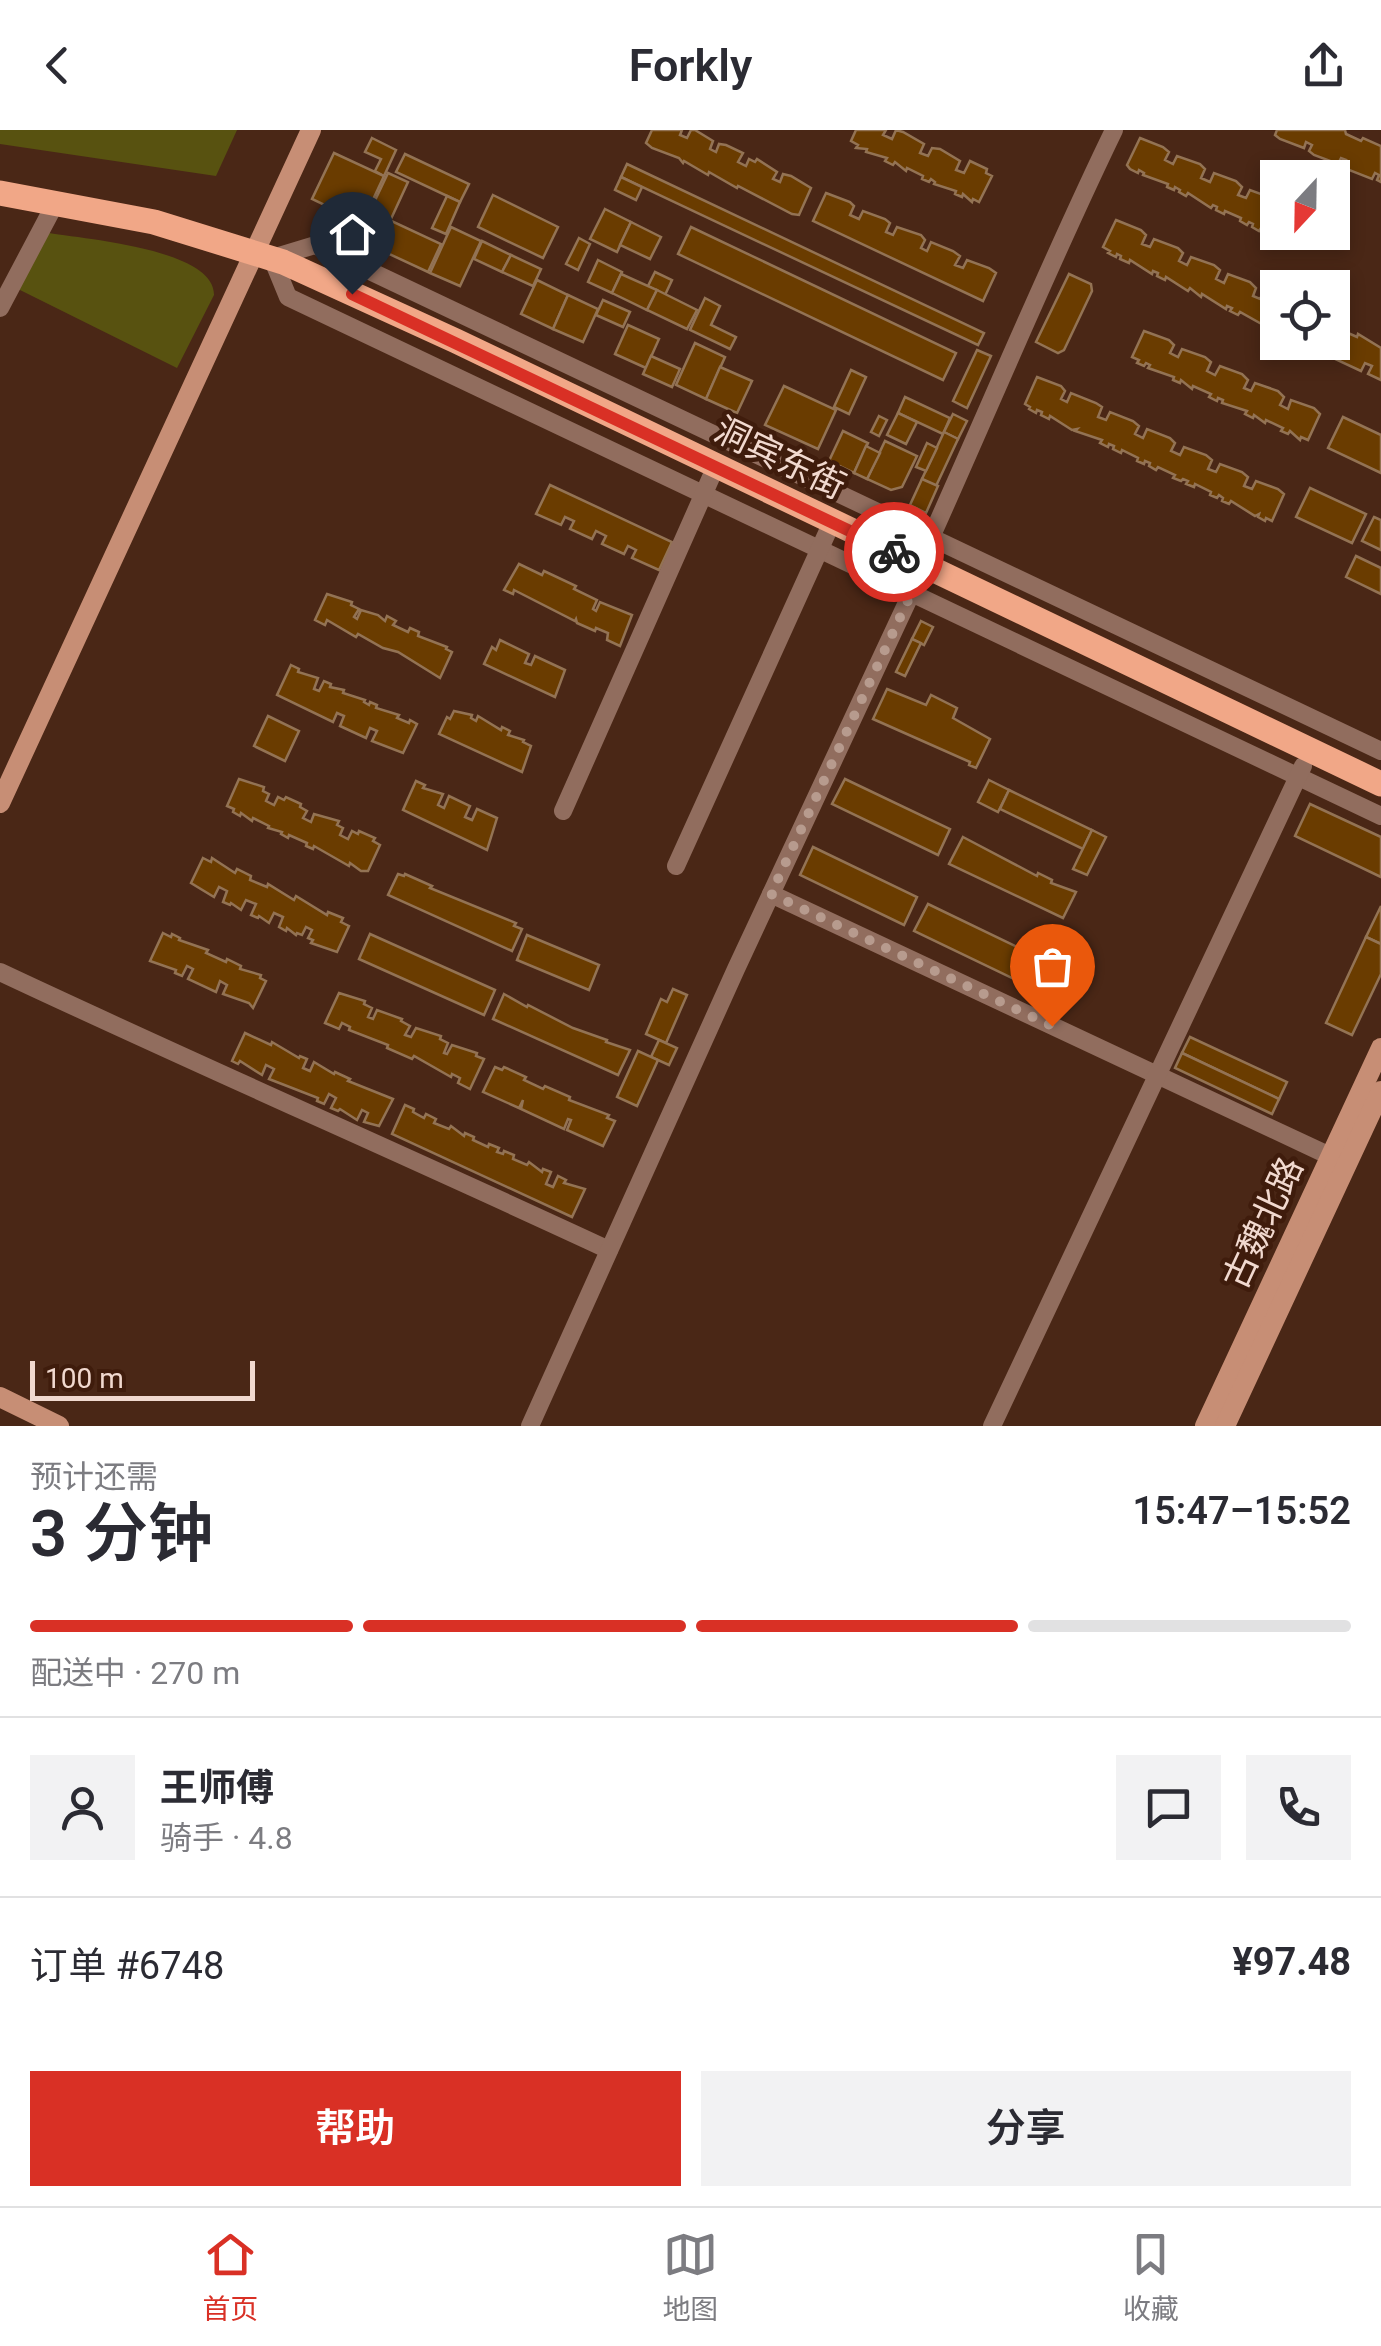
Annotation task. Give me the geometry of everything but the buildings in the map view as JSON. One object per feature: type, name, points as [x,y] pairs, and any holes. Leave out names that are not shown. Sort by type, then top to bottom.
[{"type":"main road","points":[[0,803],[264,255],[310,130]]},
{"type":"main road","name":"洞宾东街","points":[[0,193],[154,222],[264,255],[456,341],[1381,784]]},
{"type":"main road","name":"古魏北路","points":[[1204,1426],[1381,1048]]},
{"type":"main road","name":"古魏北路","points":[[1224,1426],[1372,1134],[1381,1091]]},
{"type":"main road","points":[[0,1397],[59,1426]]},
{"type":"street","points":[[530,1426],[912,593],[931,537],[1016,350],[1057,246],[1114,130]]},
{"type":"street","points":[[0,308],[56,202]]},
{"type":"street","points":[[1381,750],[316,246],[264,255],[288,297],[1381,816]]},
{"type":"street","points":[[563,811],[716,466]]},
{"type":"street","points":[[676,866],[832,522]]},
{"type":"street","points":[[992,1426],[1311,751]]},
{"type":"street","points":[[771,894],[1330,1156]]},
{"type":"street","points":[[0,972],[610,1250]]},
{"type":"shaded area","points":[[0,130],[237,130],[216,176],[0,144]]},
{"type":"shaded area","points":[[49,233],[145,249],[194,267],[209,279],[214,295],[177,368],[18,289]]},
{"type":"way so far","points":[[894,552],[924,566],[771,894],[1052,1026]]},
{"type":"route","points":[[352,294],[894,552]]}]
